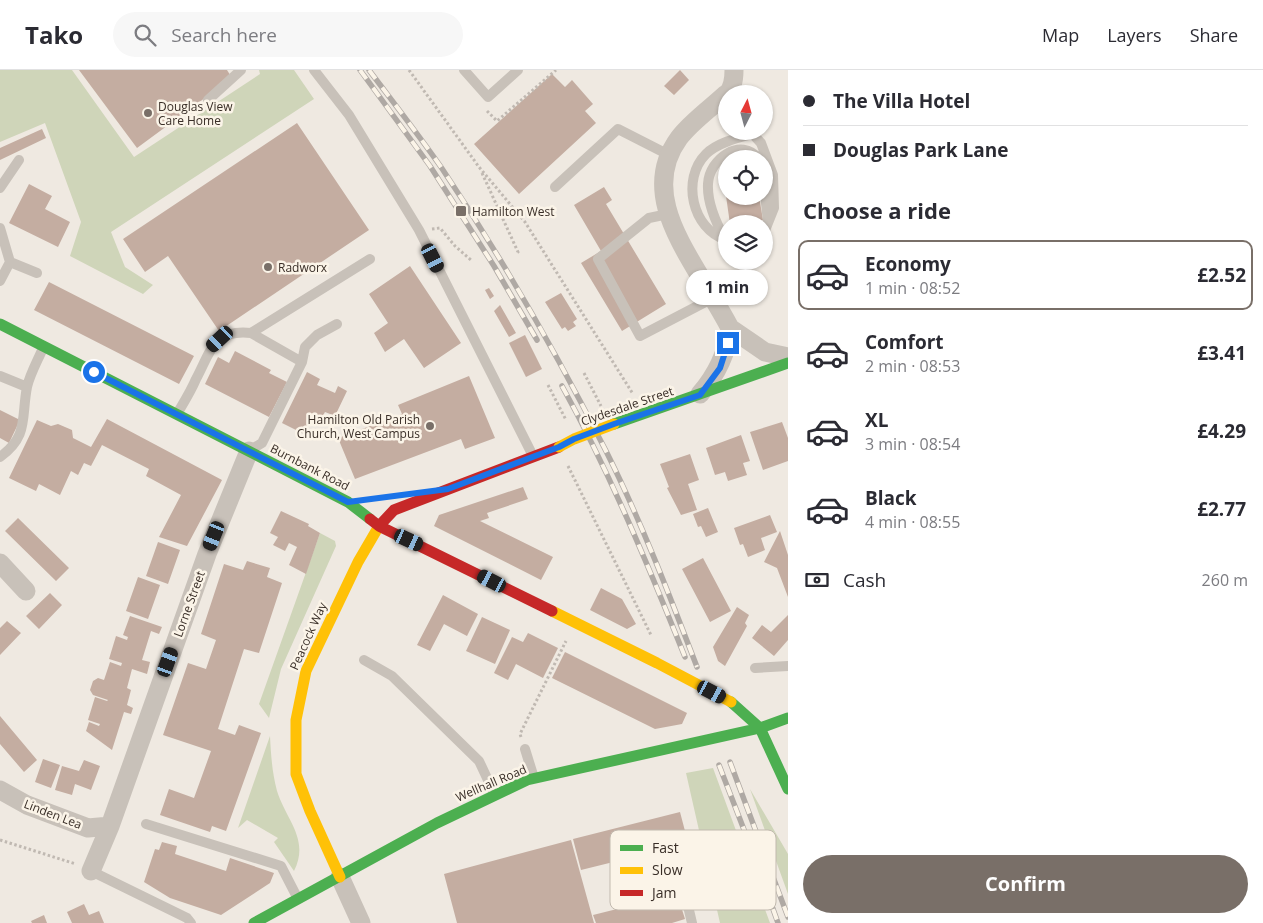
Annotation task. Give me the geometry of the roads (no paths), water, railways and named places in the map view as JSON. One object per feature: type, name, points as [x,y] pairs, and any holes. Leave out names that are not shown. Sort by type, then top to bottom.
[{"type":"main road","name":"Burnbank Road","points":[[0,324],[348,502],[379,526],[657,663],[734,704],[760,728]]},
{"type":"main road","name":"Clydesdale Street","points":[[379,526],[394,510],[534,457],[614,424],[788,363]]},
{"type":"main road","name":"Clydesdale Street","points":[[395,496],[448,489]]},
{"type":"main road","points":[[348,502],[368,500]]},
{"type":"main road","name":"Peacock Way","points":[[340,877],[310,811],[296,774],[296,720],[306,671],[358,562],[379,526]]},
{"type":"main road","name":"Wellhall Road","points":[[254,923],[437,823],[495,794],[534,779],[760,728],[788,718]]},
{"type":"main road","points":[[760,728],[788,789]]},
{"type":"street","points":[[732,85],[734,70]]},
{"type":"street","points":[[718,103],[680,138],[669,155],[665,170],[663,194],[668,214],[689,257],[730,328],[765,352],[788,357]]},
{"type":"street","points":[[700,395],[720,368],[728,343],[730,328]]},
{"type":"street","name":"Lorne Street","points":[[91,871],[110,826],[207,554],[249,451]]},
{"type":"street","points":[[4,576],[26,591]]},
{"type":"street","name":"Linden Lea","points":[[0,790],[27,805],[88,828],[110,826]]},
{"type":"street","points":[[340,877],[361,923]]},
{"type":"lane","points":[[208,100],[241,70]]},
{"type":"lane","points":[[314,70],[349,115],[419,230],[534,457]]},
{"type":"lane","points":[[464,70],[488,97],[518,70]]},
{"type":"lane","points":[[555,187],[618,129],[669,155]]},
{"type":"lane","points":[[718,237],[707,228],[698,214],[693,198],[692,186],[700,161],[707,152],[734,140]]},
{"type":"lane","points":[[758,140],[761,143],[773,175],[774,208],[771,215]]},
{"type":"lane","points":[[718,159],[710,174],[708,185],[710,202],[718,227]]},
{"type":"lane","points":[[0,188],[19,160]]},
{"type":"lane","points":[[668,214],[650,218],[598,258],[640,336],[713,298]]},
{"type":"lane","points":[[0,228],[10,262],[0,281]]},
{"type":"lane","points":[[251,333],[370,259]]},
{"type":"lane","points":[[10,262],[36,274]]},
{"type":"lane","points":[[249,451],[262,443],[302,362],[305,347],[317,335],[337,324]]},
{"type":"lane","points":[[177,415],[197,379],[211,347],[220,339],[238,332],[251,333],[302,362]]},
{"type":"lane","points":[[0,457],[12,448],[22,430],[27,387],[44,346]]},
{"type":"lane","points":[[0,376],[27,387]]},
{"type":"lane","points":[[364,660],[392,676],[479,761],[495,794]]},
{"type":"lane","points":[[755,668],[788,666]]},
{"type":"lane","points":[[525,749],[534,779]]},
{"type":"lane","points":[[146,824],[281,866],[298,899]]},
{"type":"lane","points":[[91,871],[187,918],[191,923]]},
{"type":"lane","points":[[689,910],[692,923]]},
{"type":"railway","points":[[360,70],[430,166],[494,266],[537,340]]},
{"type":"railway","points":[[369,70],[464,201],[507,271],[568,378],[631,504],[697,667]]},
{"type":"railway","points":[[562,386],[612,486],[685,657]]},
{"type":"railway","points":[[730,762],[755,830]]},
{"type":"railway","points":[[719,765],[744,830]]},
{"type":"railway","points":[[776,885],[788,917]]},
{"type":"railway","points":[[773,910],[778,923]]},
{"type":"place","name":"Douglas View Care Home","points":[[148,113]]},
{"type":"place","name":"Hamilton West","points":[[461,211]]},
{"type":"place","name":"Radworx","points":[[268,267]]},
{"type":"place","name":"Hamilton Old Parish Church, West Campus","points":[[430,426]]}]
